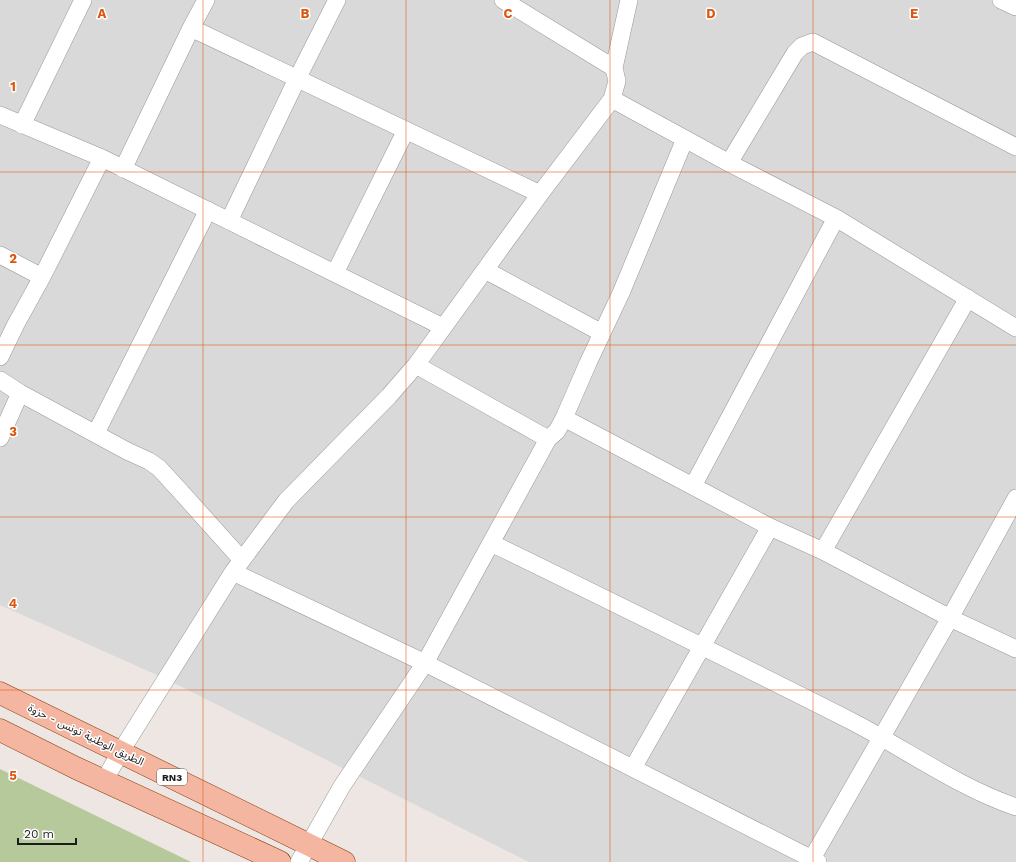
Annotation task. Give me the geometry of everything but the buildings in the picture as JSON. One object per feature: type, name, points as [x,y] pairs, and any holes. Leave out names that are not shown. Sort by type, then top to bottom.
[{"type":"main road","name":"الطريق الوطنية تونس - حزوة","points":[[0,692],[121,751],[303,853],[344,862]]},
{"type":"main road","points":[[0,730],[104,781],[280,862]]},
{"type":"street","points":[[22,125],[83,0]]},
{"type":"street","points":[[123,169],[206,0]]},
{"type":"street","points":[[229,221],[297,79],[337,0]]},
{"type":"street","points":[[503,0],[614,68]]},
{"type":"street","points":[[104,781],[121,751],[237,566],[286,501],[389,396],[416,365],[540,194],[612,99],[617,82],[614,68],[629,0]]},
{"type":"street","points":[[1001,0],[1016,7]]},
{"type":"street","points":[[191,28],[540,194]]},
{"type":"street","points":[[728,163],[795,53],[802,46],[813,42],[1016,147]]},
{"type":"street","points":[[612,99],[728,163],[836,218],[1016,328]]},
{"type":"street","points":[[0,115],[102,158],[443,327]]},
{"type":"street","points":[[335,274],[406,130]]},
{"type":"street","points":[[303,853],[342,786],[425,663],[548,439],[557,431],[564,418],[621,293],[685,139]]},
{"type":"street","points":[[0,357],[102,158]]},
{"type":"street","points":[[96,433],[208,210]]},
{"type":"street","points":[[693,486],[836,218]]},
{"type":"street","points":[[0,255],[42,277]]},
{"type":"street","points":[[485,270],[602,333]]},
{"type":"street","points":[[823,551],[968,298]]},
{"type":"street","points":[[416,365],[548,439]]},
{"type":"street","points":[[0,380],[20,393],[149,461],[159,468],[237,566],[813,861],[881,736],[950,618],[1016,498]]},
{"type":"street","points":[[0,438],[20,393]]},
{"type":"street","points":[[564,418],[770,527],[823,551],[950,618],[1016,649]]},
{"type":"street","points":[[633,768],[704,646],[770,527]]},
{"type":"street","points":[[491,543],[704,646],[881,736],[968,786],[1016,808]]},
{"type":"shaded area","points":[[0,0],[1016,0],[1016,862],[529,862],[166,679],[0,605]]},
{"type":"green space","points":[[0,769],[191,862],[0,862]]}]
